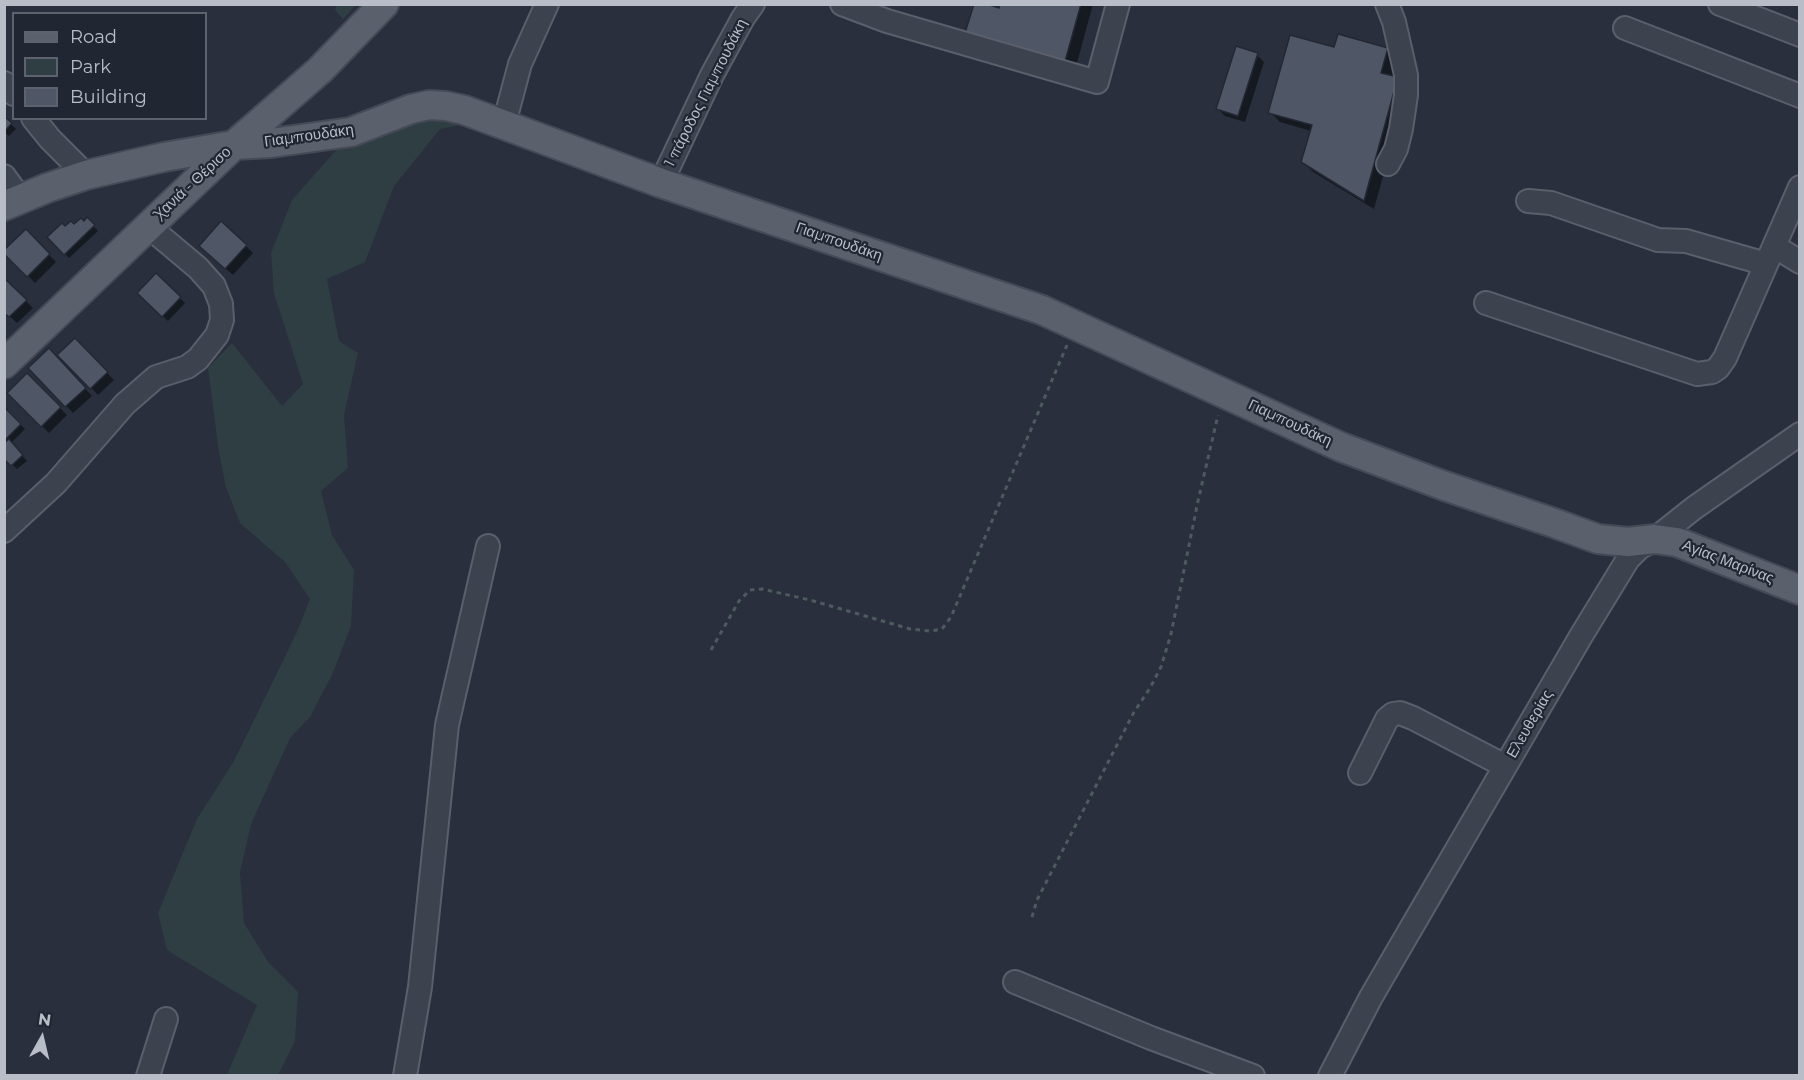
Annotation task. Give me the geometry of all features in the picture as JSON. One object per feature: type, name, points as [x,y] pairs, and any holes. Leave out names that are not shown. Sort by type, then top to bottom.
[{"type":"main road","name":"Χανιά - Θέρισο","points":[[4,364],[234,145],[320,70],[384,4]]},
{"type":"main road","name":"Γιαμπουδάκη","points":[[10,194],[164,157],[234,145],[271,143],[351,132],[411,109],[429,105],[446,106],[504,124],[661,183],[1042,310],[1341,447],[1442,485],[1598,539],[1628,542],[1655,539]]},
{"type":"main road","name":"Αγίας Μαρίνας","points":[[1655,539],[1677,542],[1697,549],[1800,590]]},
{"type":"street","points":[[504,124],[520,64],[547,4]]},
{"type":"street","name":"1 πάροδος Γιαμπουδάκη","points":[[661,183],[712,75],[753,4]]},
{"type":"street","points":[[842,4],[887,21],[1097,82],[1118,4]]},
{"type":"street","points":[[1387,4],[1395,22],[1406,75],[1401,129],[1396,149],[1388,164]]},
{"type":"street","points":[[1720,4],[1800,35]]},
{"type":"street","points":[[1625,28],[1800,96]]},
{"type":"street","points":[[35,120],[86,175]]},
{"type":"street","points":[[1486,303],[1696,374],[1712,372],[1725,358],[1800,187]]},
{"type":"street","points":[[1528,201],[1551,203],[1658,240],[1686,241],[1800,262]]},
{"type":"street","points":[[4,531],[56,483],[125,404],[156,378],[187,367],[198,359],[217,335],[222,320],[222,304],[214,286],[198,268],[148,226]]},
{"type":"street","name":"Ελευθερίας","points":[[1330,1076],[1371,997],[1581,636],[1628,560],[1634,552],[1655,539],[1694,508],[1800,434]]},
{"type":"street","points":[[405,1076],[420,987],[447,725],[488,546]]},
{"type":"street","points":[[1360,773],[1387,719],[1393,714],[1400,713],[1505,766]]},
{"type":"street","points":[[1015,982],[1151,1038],[1253,1076]]},
{"type":"street","points":[[148,1076],[166,1019]]},
{"type":"path","points":[[711,650],[739,601],[750,590],[762,589],[810,600],[910,629],[930,631],[942,629],[951,617],[1075,326]]},
{"type":"path","points":[[1032,917],[1037,900],[1134,712],[1161,667],[1171,634],[1223,393]]},
{"type":"green space","points":[[337,4],[356,5],[343,19],[335,10]]},
{"type":"green space","points":[[447,112],[461,125],[440,129],[394,186],[365,262],[327,279],[339,341],[358,353],[344,415],[348,468],[321,491],[332,535],[354,570],[351,626],[332,675],[310,717],[290,738],[251,824],[240,872],[244,923],[268,962],[298,992],[295,1041],[278,1075],[228,1075],[257,1005],[167,950],[158,913],[197,819],[234,761],[296,634],[310,599],[285,562],[240,523],[226,487],[219,453],[208,368],[232,343],[282,406],[303,384],[274,293],[271,253],[292,200],[338,148],[366,136]]},
{"type":"building","points":[[974,4],[987,4],[999,8],[1000,4],[1081,4],[1064,65],[964,36]]},
{"type":"building","points":[[1338,34],[1388,48],[1381,73],[1398,77],[1364,201],[1301,162],[1312,125],[1268,113],[1290,35],[1334,47]]},
{"type":"building","points":[[1236,46],[1258,53],[1238,116],[1216,109]]},
{"type":"building","points":[[4,116],[12,123],[4,132]]},
{"type":"building","points":[[87,217],[95,225],[64,255],[47,237],[62,223],[65,226],[71,221],[74,224],[81,218],[84,221]]},
{"type":"building","points":[[221,221],[247,245],[225,269],[199,246]]},
{"type":"building","points":[[26,229],[50,254],[27,277],[4,254],[4,250]]},
{"type":"building","points":[[156,273],[181,297],[162,317],[137,293]]},
{"type":"building","points":[[4,278],[27,300],[9,317],[4,313]]},
{"type":"building","points":[[75,338],[108,372],[90,389],[57,355]]},
{"type":"building","points":[[49,348],[86,388],[65,407],[28,368]]},
{"type":"building","points":[[27,373],[61,407],[41,427],[7,393]]},
{"type":"building","points":[[4,407],[21,424],[4,441]]},
{"type":"building","points":[[9,439],[23,455],[11,466],[4,459],[4,443]]}]
